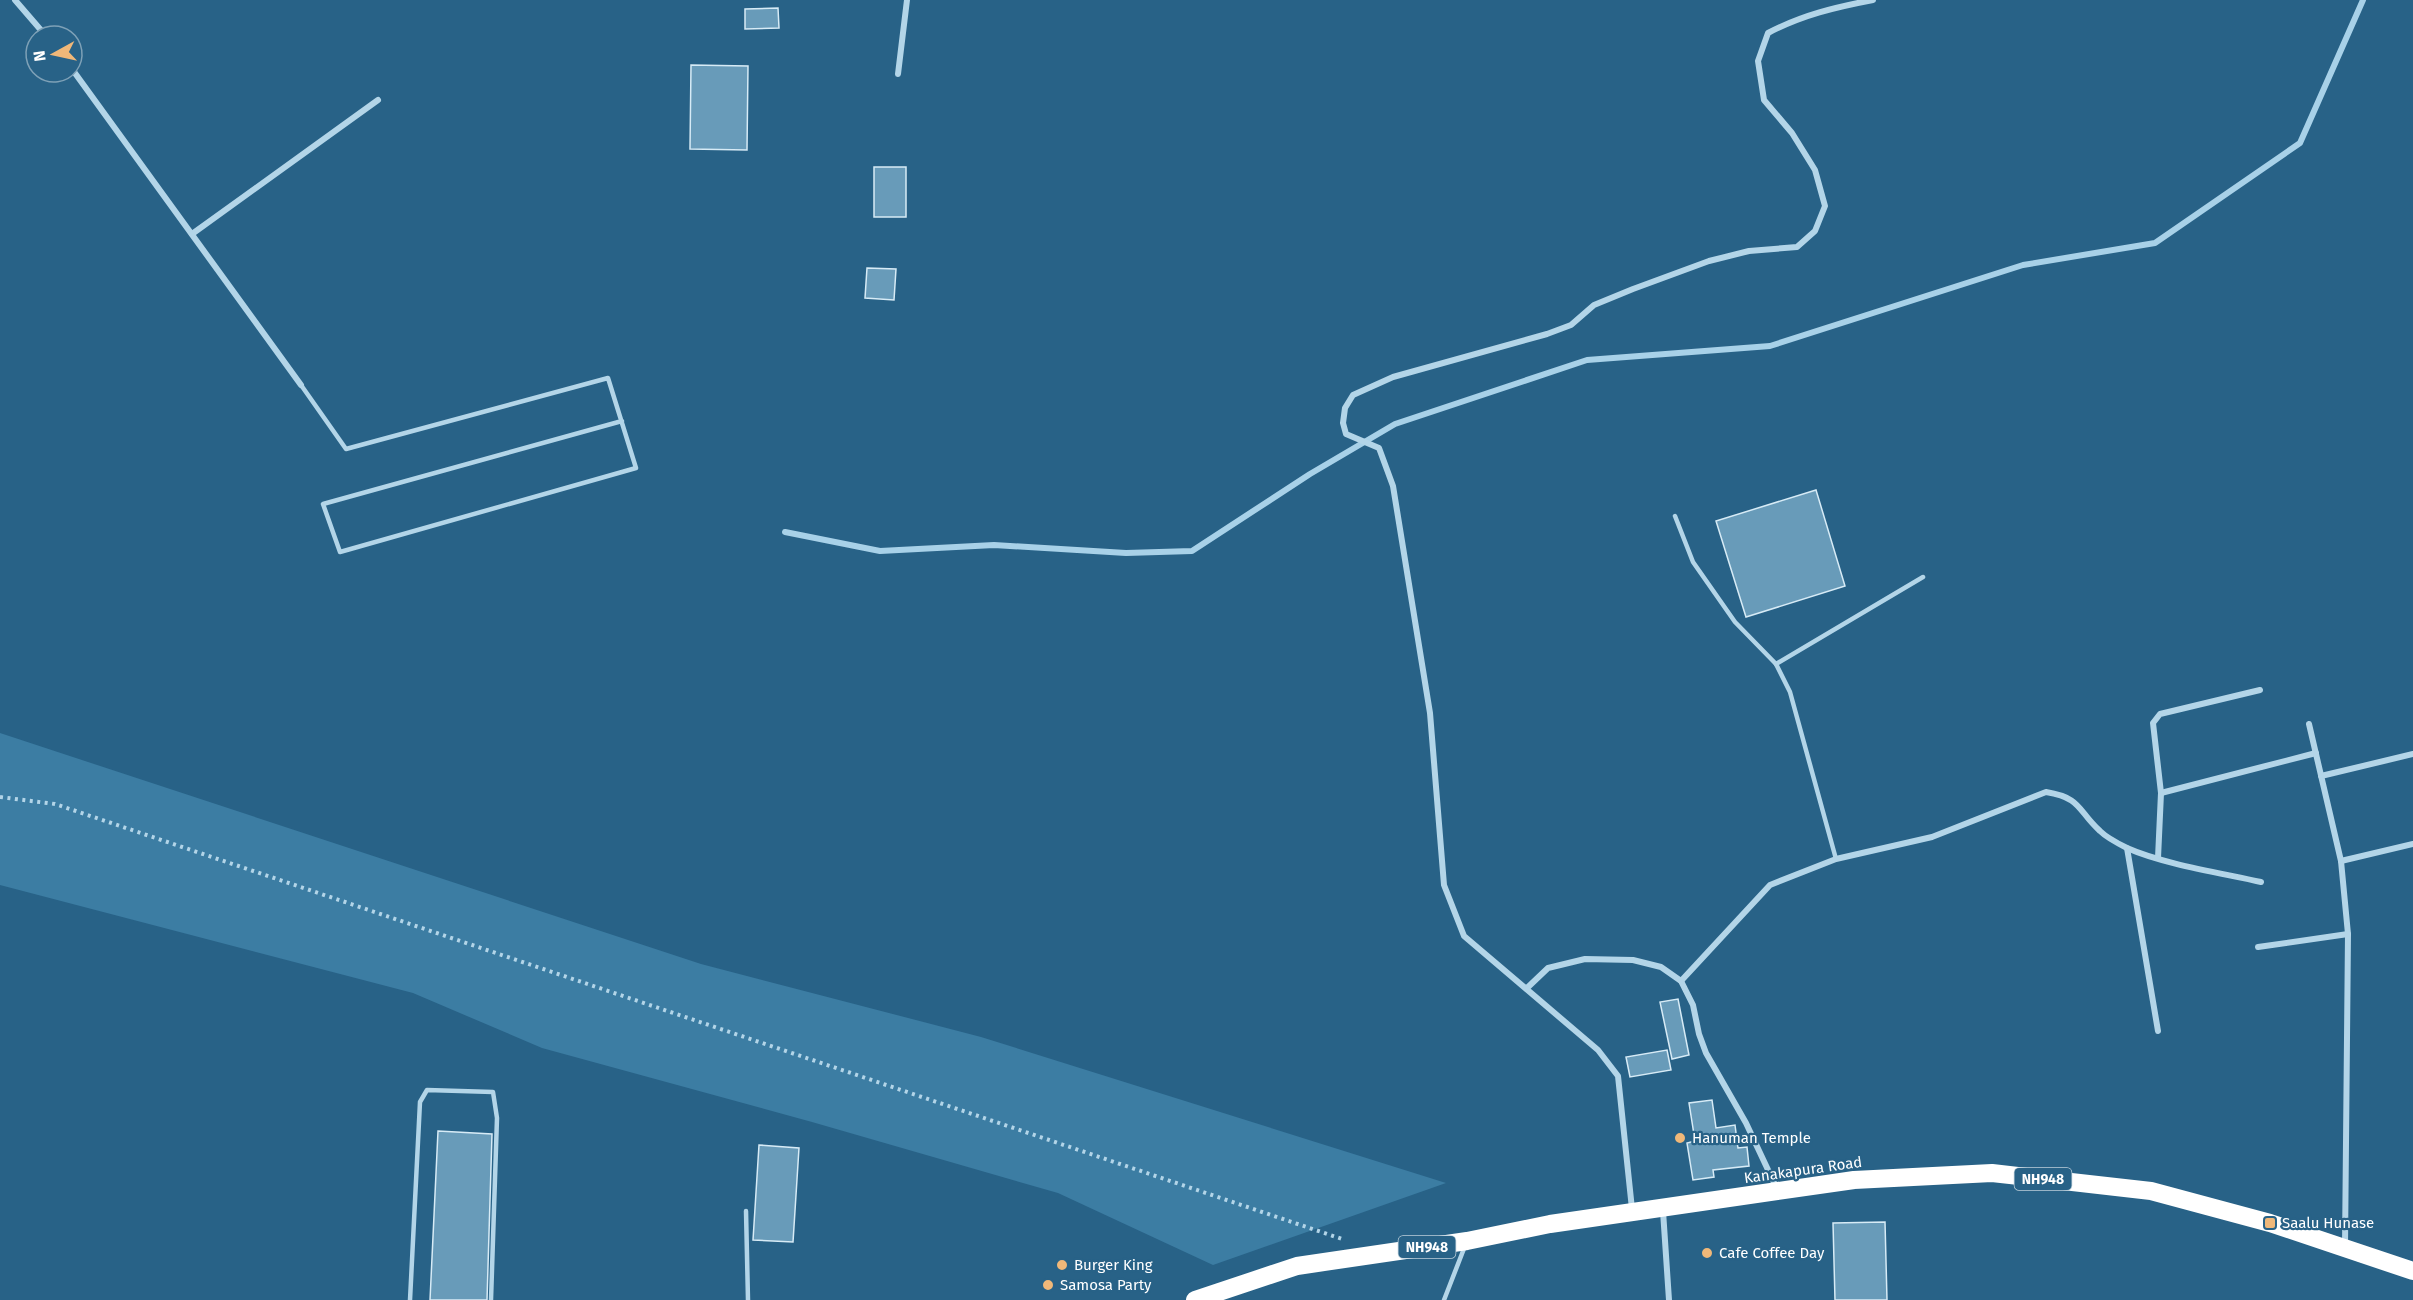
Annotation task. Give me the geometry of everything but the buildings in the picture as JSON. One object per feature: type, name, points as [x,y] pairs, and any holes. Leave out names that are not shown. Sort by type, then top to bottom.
[{"type":"highway","name":"Kanakapura Road","points":[[1195,1300],[1297,1266],[1467,1241],[1550,1224],[1854,1180],[1992,1173],[2151,1191],[2270,1223],[2413,1271]]},
{"type":"street","points":[[15,0],[36,24]]},
{"type":"street","points":[[898,74],[907,0]]},
{"type":"street","points":[[1632,1213],[1618,1076],[1598,1050],[1464,936],[1444,885],[1430,713],[1393,486],[1379,448],[1346,434],[1343,423],[1345,408],[1353,395],[1393,377],[1572,325],[1594,305],[1709,261],[1749,251],[1797,247],[1815,231],[1825,206],[1815,170],[1792,133],[1764,100],[1758,61],[1768,33],[1776,28],[1792,20],[1838,6],[1873,0]]},
{"type":"street","points":[[83,84],[301,385]]},
{"type":"street","points":[[192,234],[378,100]]},
{"type":"street","points":[[2158,858],[2161,794],[2152,723],[2160,714],[2260,690]]},
{"type":"street","points":[[2309,724],[2341,861],[2348,934],[2345,1248]]},
{"type":"street","points":[[2161,794],[2316,753]]},
{"type":"street","points":[[2321,776],[2413,754]]},
{"type":"street","points":[[1681,981],[1770,885],[1836,859],[1932,837],[2046,792],[2061,794],[2080,806],[2100,831],[2127,848],[2158,858],[2261,882]]},
{"type":"street","points":[[2341,861],[2413,844]]},
{"type":"street","points":[[2127,848],[2158,1031]]},
{"type":"street","points":[[2258,947],[2348,934]]},
{"type":"street","points":[[1527,988],[1548,968],[1585,959],[1642,962],[1661,967],[1681,981],[1693,1005],[1706,1053],[1746,1123],[1778,1191]]},
{"type":"street","points":[[1662,1208],[1668,1300]]},
{"type":"lane","points":[[301,385],[346,449],[608,378],[622,421],[636,468],[340,552],[323,504],[622,421]]},
{"type":"lane","points":[[1675,516],[1693,562],[1735,622],[1776,664],[1790,692],[1836,859]]},
{"type":"lane","points":[[1776,664],[1923,577]]},
{"type":"lane","points":[[410,1300],[420,1102],[427,1090],[493,1092],[497,1118],[491,1300]]},
{"type":"lane","points":[[746,1210],[748,1300]]},
{"type":"lane","points":[[1444,1300],[1467,1241]]},
{"type":"path","points":[[0,797],[66,807],[1352,1242]]},
{"type":"shaded area","points":[[0,733],[701,964],[981,1037],[1446,1183],[1213,1265],[1058,1193],[812,1122],[542,1048],[413,993],[0,885]]},
{"type":"waterway","points":[[785,532],[880,551],[994,545],[1126,553],[1192,551],[1310,474],[1395,424],[1587,360],[1770,346],[2023,265],[2155,243],[2300,143],[2363,0]]},
{"type":"place","name":"Hanuman Temple","points":[[1680,1138]]},
{"type":"place","name":"Saalu Hunase","points":[[2270,1223]]},
{"type":"place","name":"Cafe Coffee Day","points":[[1707,1253]]},
{"type":"place","name":"Burger King","points":[[1062,1265]]},
{"type":"place","name":"Samosa Party","points":[[1048,1285]]}]
